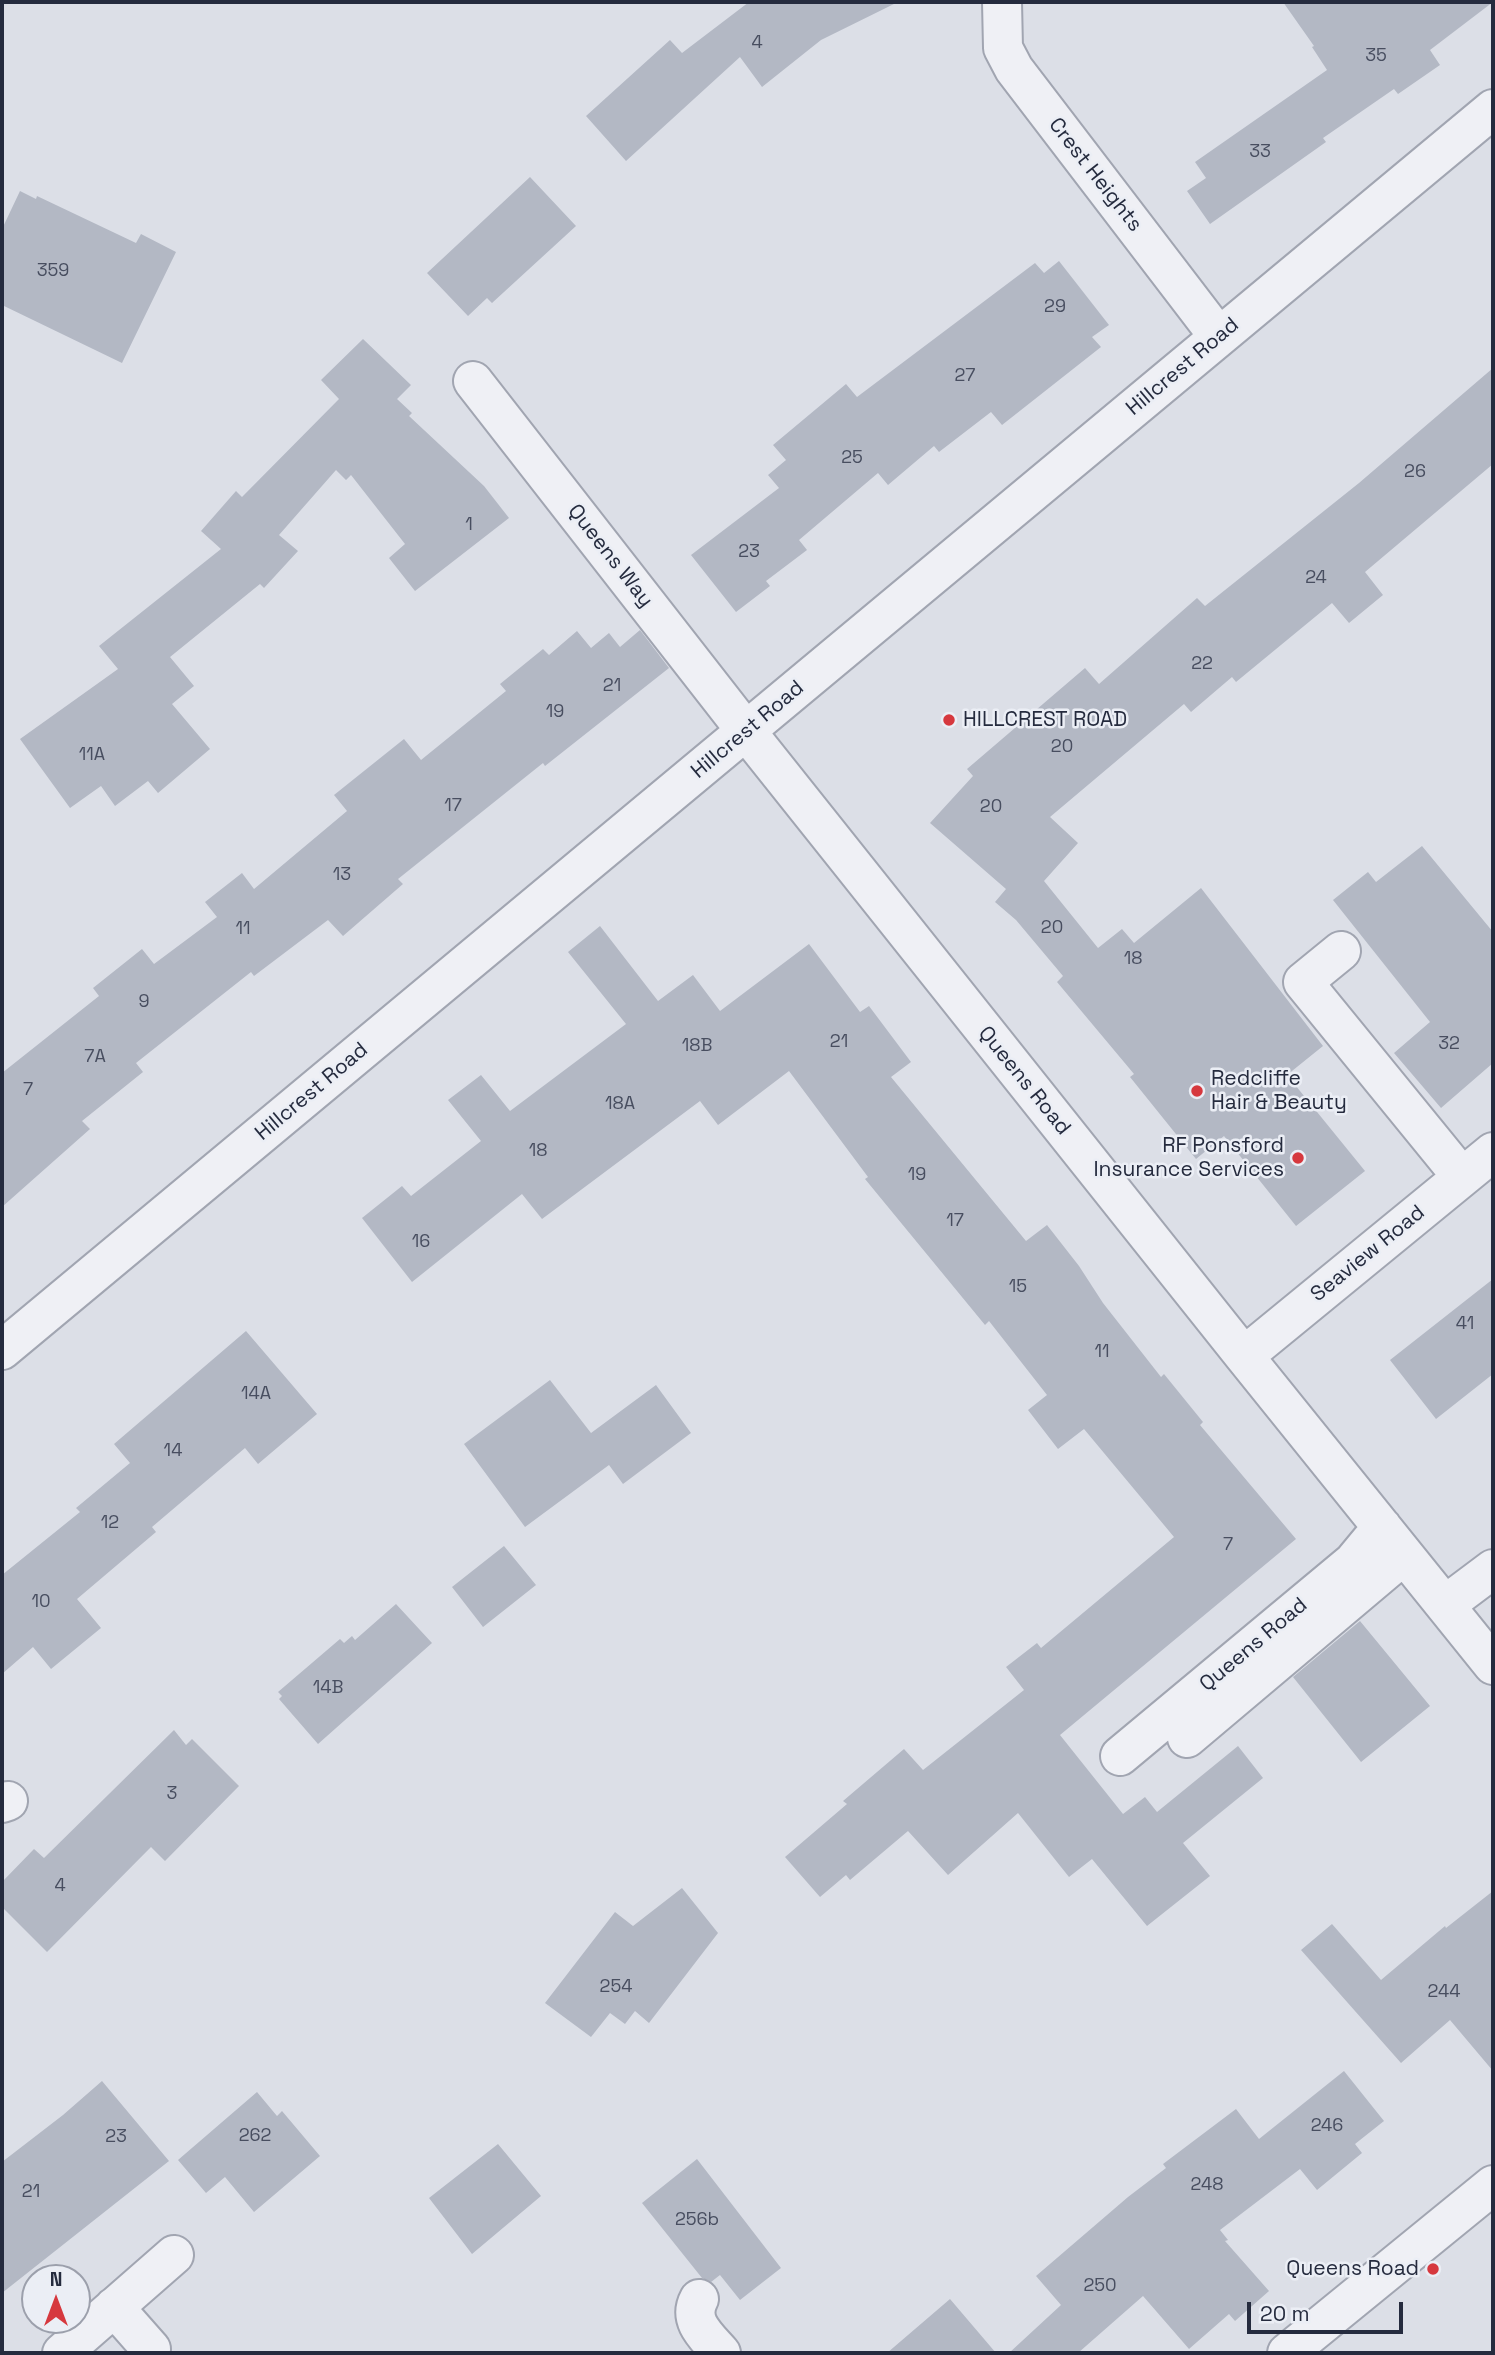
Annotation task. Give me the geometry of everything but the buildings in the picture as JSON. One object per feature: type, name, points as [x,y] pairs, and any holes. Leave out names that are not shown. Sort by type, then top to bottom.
[{"type":"street","name":"Crest Heights","points":[[1002,2],[1003,48],[1014,69],[1219,337]]},
{"type":"street","name":"Hillcrest Road","points":[[2,1350],[1493,109]]},
{"type":"street","name":"Queens Way","points":[[473,381],[746,731]]},
{"type":"street","name":"Queens Road","points":[[746,731],[1493,1665]]},
{"type":"street","points":[[1342,951],[1304,982],[1462,1177]]},
{"type":"street","name":"Seaview Road","points":[[1244,1356],[1493,1152]]},
{"type":"street","name":"Queens Road","points":[[1187,1738],[1393,1541]]},
{"type":"street","name":"Queens Road","points":[[1120,1756],[1353,1562],[1393,1541]]},
{"type":"street","points":[[1445,1605],[1493,1569]]},
{"type":"street","points":[[1287,2353],[1493,2185]]},
{"type":"street","points":[[62,2353],[174,2255]]},
{"type":"street","points":[[699,2299],[694,2312],[698,2326],[721,2353]]},
{"type":"street","points":[[114,2307],[151,2349]]},
{"type":"place","name":"HILLCREST ROAD","points":[[949,720]]},
{"type":"place","name":"Redcliffe Hair & Beauty","points":[[1197,1091]]},
{"type":"place","name":"RF Ponsford Insurance Services","points":[[1298,1158]]},
{"type":"place","name":"Queens Road","points":[[1433,2269]]}]
